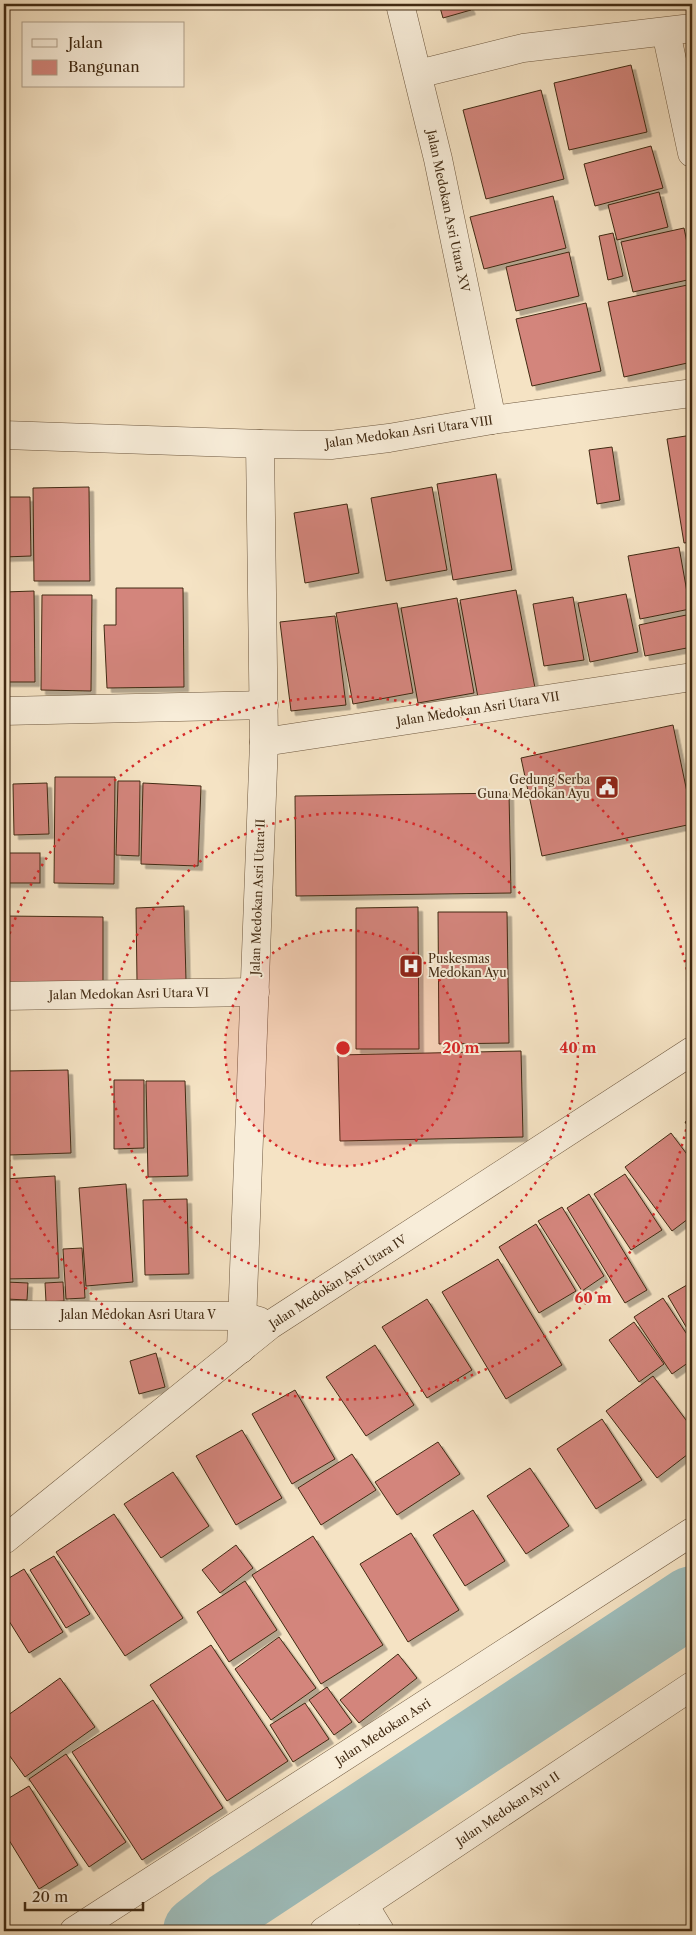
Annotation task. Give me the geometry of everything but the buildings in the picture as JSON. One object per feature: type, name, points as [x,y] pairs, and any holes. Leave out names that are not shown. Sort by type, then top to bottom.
[{"type":"street","name":"Jalan Medokan Asri Utara XV","points":[[400,4],[438,159],[492,420]]},
{"type":"street","points":[[418,74],[522,48],[692,28]]},
{"type":"street","points":[[666,32],[692,153]]},
{"type":"street","name":"Jalan Medokan Asri Utara VIII","points":[[4,435],[331,445],[389,438],[492,420],[692,393]]},
{"type":"street","name":"Jalan Medokan Asri Utara II","points":[[241,1349],[264,742],[260,444]]},
{"type":"street","name":"Jalan Medokan Asri Utara VII","points":[[264,742],[692,676]]},
{"type":"street","points":[[4,711],[264,705]]},
{"type":"street","name":"Jalan Medokan Asri Utara VI","points":[[4,996],[254,992]]},
{"type":"street","name":"Jalan Medokan Asri Utara IV","points":[[4,1540],[270,1325],[692,1051]]},
{"type":"street","name":"Jalan Medokan Asri Utara V","points":[[4,1315],[241,1316],[270,1325]]},
{"type":"street","name":"Jalan Medokan Asri","points":[[74,1931],[692,1532]]},
{"type":"street","name":"Jalan Medokan Ayu II","points":[[324,1931],[692,1686]]},
{"type":"street","points":[[364,1905],[380,1931]]},
{"type":"waterway","points":[[198,1931],[230,1906],[692,1601]]},
{"type":"place","name":"Gedung Serba Guna Medokan Ayu","points":[[607,787]]},
{"type":"place","name":"Puskesmas Medokan Ayu","points":[[411,966]]}]
